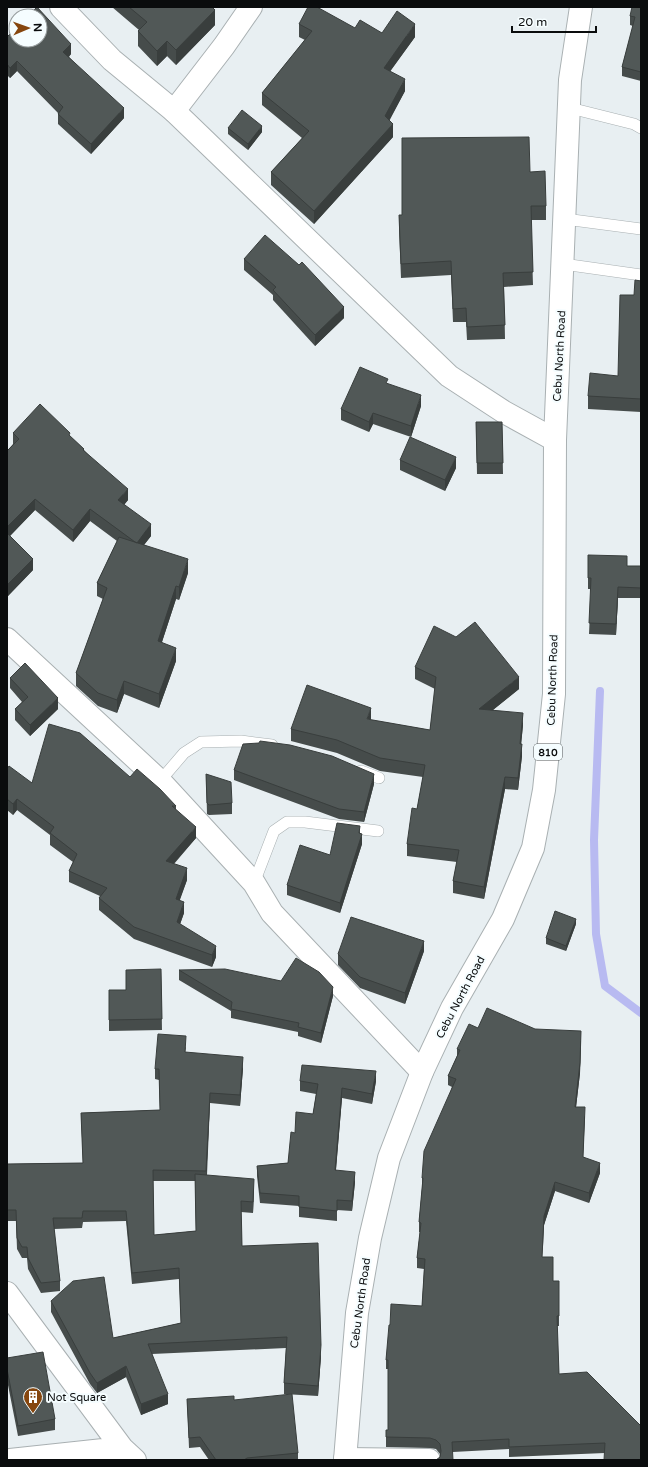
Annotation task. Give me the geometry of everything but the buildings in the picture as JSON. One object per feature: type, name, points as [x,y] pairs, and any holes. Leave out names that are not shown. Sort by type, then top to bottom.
[{"type":"main road","points":[[61,7],[112,60],[174,111],[449,376],[504,412],[555,440]]},
{"type":"main road","points":[[174,111],[224,46],[251,7]]},
{"type":"main road","name":"Cebu North Road","points":[[345,1459],[357,1313],[370,1238],[389,1158],[422,1072],[452,1008],[503,919],[533,848],[544,790],[554,694],[555,440],[570,80],[581,7]]},
{"type":"main road","points":[[7,640],[160,781],[254,883],[272,913],[422,1072]]},
{"type":"main road","points":[[7,1293],[128,1454]]},
{"type":"main road","points":[[10,1460],[128,1454]]},
{"type":"main road","points":[[345,1459],[429,1460]]},
{"type":"lane","points":[[570,108],[634,124],[641,128]]},
{"type":"lane","points":[[565,219],[641,229]]},
{"type":"lane","points":[[563,264],[641,275]]},
{"type":"lane","points":[[160,781],[184,753],[201,742],[241,741],[284,747]]},
{"type":"lane","points":[[353,768],[379,778]]},
{"type":"lane","points":[[254,883],[274,831],[287,822],[305,822],[378,831]]},
{"type":"waterway","points":[[600,691],[594,840],[596,934],[605,986],[641,1013]]},
{"type":"place","name":"Not Square","points":[[33,1414]]}]
